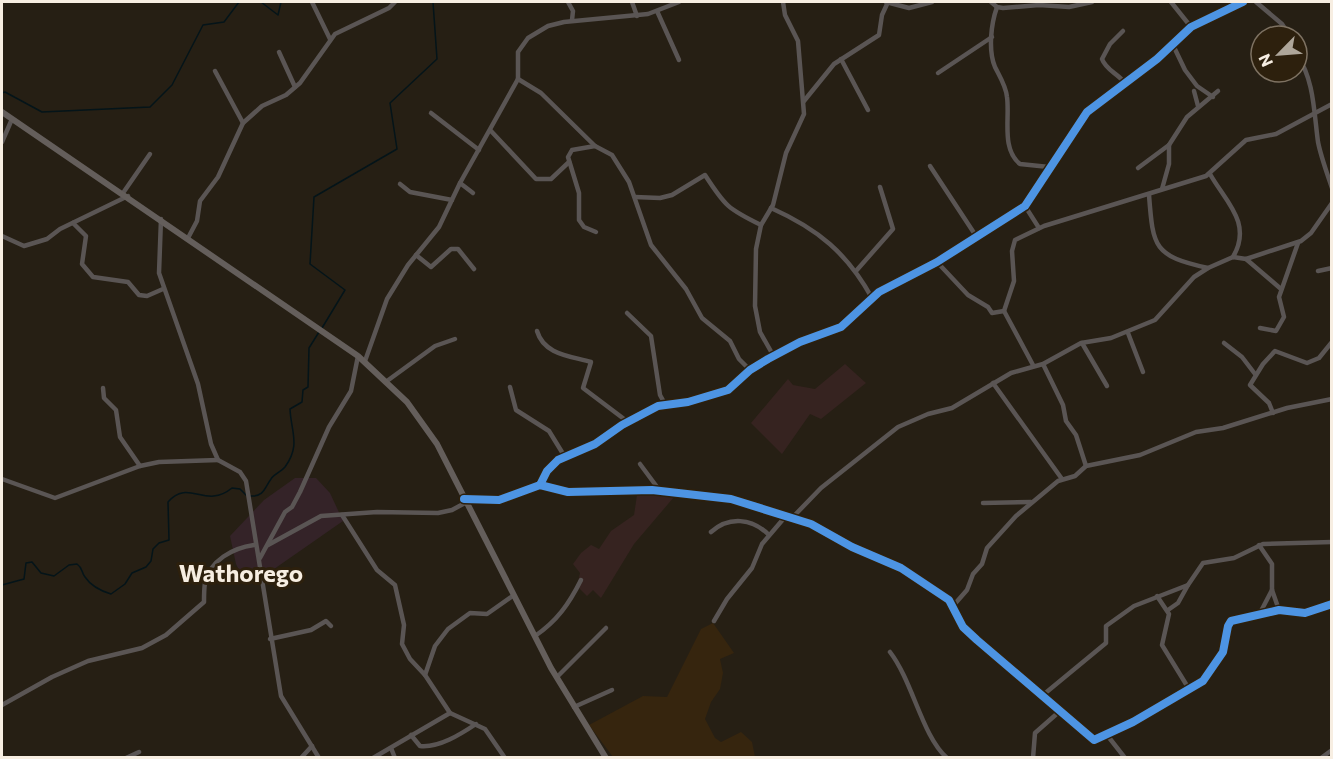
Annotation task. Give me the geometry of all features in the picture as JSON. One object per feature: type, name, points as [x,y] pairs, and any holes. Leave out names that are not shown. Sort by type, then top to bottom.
[{"type":"main road","points":[[2,112],[44,138],[361,359],[407,402],[437,444],[464,501],[557,677],[606,758]]},
{"type":"street","points":[[312,2],[330,39]]},
{"type":"street","points":[[188,238],[197,221],[200,201],[218,177],[243,123],[262,106],[295,87],[311,70],[330,39],[392,7],[395,2]]},
{"type":"street","points":[[568,2],[573,11],[572,20]]},
{"type":"street","points":[[632,2],[637,16]]},
{"type":"street","points":[[260,558],[285,512],[292,507],[329,427],[351,391],[361,359],[387,299],[416,255],[439,227],[460,183],[518,79],[518,52],[528,38],[548,26],[572,20],[637,16],[679,2]]},
{"type":"street","points":[[773,356],[760,332],[754,296],[756,249],[762,225],[771,208],[786,153],[803,121],[804,101],[798,41],[785,15],[783,2]]},
{"type":"street","points":[[804,101],[827,71],[842,58],[879,35],[887,2],[909,8],[932,2]]},
{"type":"street","points":[[991,2],[997,7],[1040,5],[1069,7],[1092,2]]},
{"type":"street","points":[[1171,2],[1191,27]]},
{"type":"street","points":[[540,485],[547,471],[565,457],[595,444],[628,422],[665,404],[688,402],[728,390],[750,370],[773,356],[841,327],[872,297],[891,284],[937,262],[1025,206],[1081,119],[1124,82],[1173,45],[1191,27],[1243,2]]},
{"type":"street","points":[[1256,2],[1282,24]]},
{"type":"street","points":[[997,7],[992,37],[993,60],[1007,95],[1008,136],[1014,159],[1024,165],[1049,167]]},
{"type":"street","points":[[657,11],[680,60]]},
{"type":"street","points":[[1122,31],[1110,44],[1102,58],[1107,68],[1119,75],[1124,82]]},
{"type":"street","points":[[938,73],[992,37]]},
{"type":"street","points":[[1173,45],[1183,67],[1197,86],[1213,97]]},
{"type":"street","points":[[279,52],[295,87]]},
{"type":"street","points":[[842,58],[868,110]]},
{"type":"street","points":[[215,71],[243,123]]},
{"type":"street","points":[[518,79],[546,97],[595,146],[612,155],[625,174],[635,197],[651,245],[686,289],[702,318],[730,341],[739,359],[750,370]]},
{"type":"street","points":[[1309,84],[1316,112],[1318,144],[1332,188]]},
{"type":"street","points":[[1194,91],[1198,106]]},
{"type":"street","points":[[1138,168],[1169,145],[1187,117],[1218,91]]},
{"type":"street","points":[[1033,365],[1004,311],[1014,281],[1013,242],[1039,228],[1198,180],[1210,174],[1246,140],[1276,134],[1332,104]]},
{"type":"street","points":[[431,113],[479,150]]},
{"type":"street","points":[[2,142],[12,119]]},
{"type":"street","points":[[490,131],[536,179],[551,179],[569,162]]},
{"type":"street","points":[[1162,189],[1169,164],[1169,145]]},
{"type":"street","points":[[595,146],[572,150],[568,154],[579,193],[579,220],[584,227],[596,232]]},
{"type":"street","points":[[2,236],[24,246],[46,239],[126,195],[150,154]]},
{"type":"street","points":[[930,166],[976,236]]},
{"type":"street","points":[[1210,174],[1238,215],[1239,237],[1233,257]]},
{"type":"street","points":[[635,197],[660,198],[672,195],[705,175],[730,210],[762,225]]},
{"type":"street","points":[[460,183],[473,193]]},
{"type":"street","points":[[400,184],[410,192],[453,200]]},
{"type":"street","points":[[856,271],[892,229],[880,187]]},
{"type":"street","points":[[1149,195],[1152,233],[1162,251],[1178,260],[1208,268]]},
{"type":"street","points":[[792,518],[821,488],[890,432],[927,414],[952,408],[993,383],[1033,365],[1043,364],[1082,343],[1103,341],[1128,333],[1138,325],[1161,315],[1191,280],[1208,268],[1233,257],[1246,259],[1298,243],[1311,233],[1332,203]]},
{"type":"street","points":[[1025,206],[1039,228]]},
{"type":"street","points":[[771,208],[806,224],[823,236],[856,271],[872,297]]},
{"type":"street","points":[[161,219],[158,267],[163,289],[198,384],[211,444],[218,460]]},
{"type":"street","points":[[73,223],[86,236],[82,259],[90,274],[107,280],[128,282],[132,290],[139,295],[147,296],[163,289]]},
{"type":"street","points":[[1260,328],[1276,331],[1284,317],[1278,299],[1298,243]]},
{"type":"street","points":[[416,255],[431,267],[451,249],[458,249],[474,269]]},
{"type":"street","points":[[1246,259],[1281,289]]},
{"type":"street","points":[[937,262],[968,295],[988,307],[992,313],[1004,311]]},
{"type":"street","points":[[1318,271],[1332,268]]},
{"type":"street","points":[[627,313],[651,336],[660,395],[665,404]]},
{"type":"street","points":[[537,331],[540,342],[549,350],[591,362],[592,366],[583,388],[628,422]]},
{"type":"street","points":[[1128,333],[1143,372]]},
{"type":"street","points":[[387,381],[435,346],[455,339]]},
{"type":"street","points":[[1273,413],[1269,403],[1251,386],[1255,374],[1274,351],[1307,363],[1318,358],[1332,342]]},
{"type":"street","points":[[1082,343],[1107,386]]},
{"type":"street","points":[[1224,343],[1242,357],[1255,374]]},
{"type":"street","points":[[1043,364],[1063,405],[1066,421],[1076,435],[1086,466]]},
{"type":"street","points":[[993,383],[1062,479]]},
{"type":"street","points":[[510,387],[516,410],[549,431],[565,457]]},
{"type":"street","points":[[103,388],[104,398],[116,410],[120,436],[140,466]]},
{"type":"street","points":[[953,606],[967,590],[973,574],[982,564],[987,548],[1031,502],[1062,479],[1075,476],[1086,466],[1140,456],[1196,432],[1223,428],[1332,399]]},
{"type":"street","points":[[2,479],[55,498],[140,466],[159,462],[218,460],[240,472],[248,491],[254,545],[260,558],[270,639],[281,696],[319,758]]},
{"type":"street","points":[[640,464],[660,491]]},
{"type":"street","points":[[268,545],[321,516],[438,513],[452,510],[464,501],[504,499],[540,485],[568,492],[660,491],[731,499],[815,526],[852,547],[901,568],[949,600],[963,627],[1094,740],[1203,681],[1227,644],[1229,623],[1260,613],[1279,610],[1305,612],[1332,603]]},
{"type":"street","points":[[983,503],[1031,502]]},
{"type":"street","points":[[342,515],[377,570],[395,585],[404,625],[402,644],[410,659],[425,675],[450,713],[486,730],[506,758]]},
{"type":"street","points":[[714,621],[726,598],[752,568],[769,535],[785,517]]},
{"type":"street","points":[[711,532],[724,522],[740,521],[757,525],[769,535]]},
{"type":"street","points":[[1189,689],[1162,644],[1168,610],[1178,603],[1203,563],[1234,558],[1259,545],[1332,542]]},
{"type":"street","points":[[2,705],[52,677],[88,661],[142,648],[166,635],[204,602],[205,582],[215,565],[230,550],[254,545]]},
{"type":"street","points":[[1259,545],[1272,564],[1272,590],[1279,610]]},
{"type":"street","points":[[535,636],[552,624],[563,612],[581,580]]},
{"type":"street","points":[[1043,695],[1106,643],[1106,626],[1115,618],[1157,596],[1188,585]]},
{"type":"street","points":[[1260,613],[1272,590]]},
{"type":"street","points":[[425,675],[435,646],[448,628],[470,613],[487,614],[514,595]]},
{"type":"street","points":[[1157,596],[1168,610]]},
{"type":"street","points":[[270,639],[311,630],[326,621],[331,626]]},
{"type":"street","points":[[557,677],[606,628]]},
{"type":"street","points":[[890,652],[904,673],[935,742],[947,758]]},
{"type":"street","points":[[574,707],[612,690]]},
{"type":"street","points":[[1033,758],[1035,733],[1060,711]]},
{"type":"street","points":[[373,758],[450,713]]},
{"type":"street","points":[[411,735],[420,746],[426,747],[460,735],[476,724]]},
{"type":"street","points":[[1107,735],[1125,758]]},
{"type":"street","points":[[301,758],[312,746]]},
{"type":"street","points":[[391,748],[395,758]]},
{"type":"street","points":[[1321,758],[1332,750]]},
{"type":"street","points":[[126,758],[139,752]]},
{"type":"shaded area","points":[[845,364],[866,383],[821,419],[810,414],[782,454],[751,423],[788,379],[793,385],[815,389]]},
{"type":"shaded area","points":[[295,478],[316,478],[330,493],[343,521],[254,583],[245,583],[236,564],[230,536],[264,500]]},
{"type":"shaded area","points":[[664,494],[674,497],[634,544],[601,598],[593,590],[587,596],[577,586],[580,573],[573,564],[581,553],[591,545],[599,549],[611,531],[634,515],[637,495]]},
{"type":"shaded area","points":[[713,623],[734,653],[720,659],[723,673],[720,689],[711,702],[705,719],[715,738],[721,742],[741,732],[752,742],[755,757],[613,757],[589,725],[643,696],[667,697],[701,629]]},
{"type":"waterway","points":[[2,93],[5,92],[42,112],[150,107],[172,85],[203,25],[224,22],[239,2]]},
{"type":"waterway","points":[[261,2],[278,15],[281,2]]},
{"type":"waterway","points":[[322,328],[345,290],[310,264],[314,197],[397,149],[390,103],[437,59],[433,2]]},
{"type":"waterway","points":[[251,496],[259,495],[264,491],[272,477],[283,469],[293,452],[294,438],[290,409],[302,402],[303,390],[308,387],[309,348],[319,332]]},
{"type":"waterway","points":[[2,585],[24,579],[26,563],[32,562],[41,573],[54,576],[69,565],[77,564],[90,583],[111,594],[125,584],[132,573],[146,567],[151,561],[153,549],[159,543],[169,540],[168,502],[176,495],[190,493],[214,496],[232,488],[240,489],[246,495]]},
{"type":"cycle path","points":[[540,485],[547,471],[558,460],[595,444],[622,425],[658,406],[688,402],[728,390],[750,370],[768,359],[800,342],[841,327],[879,292],[937,262],[1025,206],[1087,112],[1157,59],[1191,27],[1243,2]]},
{"type":"cycle path","points":[[464,499],[499,500],[540,485],[568,492],[652,490],[731,499],[811,524],[852,547],[901,568],[949,600],[963,627],[1094,740],[1133,722],[1203,681],[1223,652],[1231,621],[1279,610],[1305,613],[1332,604]]},
{"type":"district","name":"Wathorego","points":[[241,572]]}]
